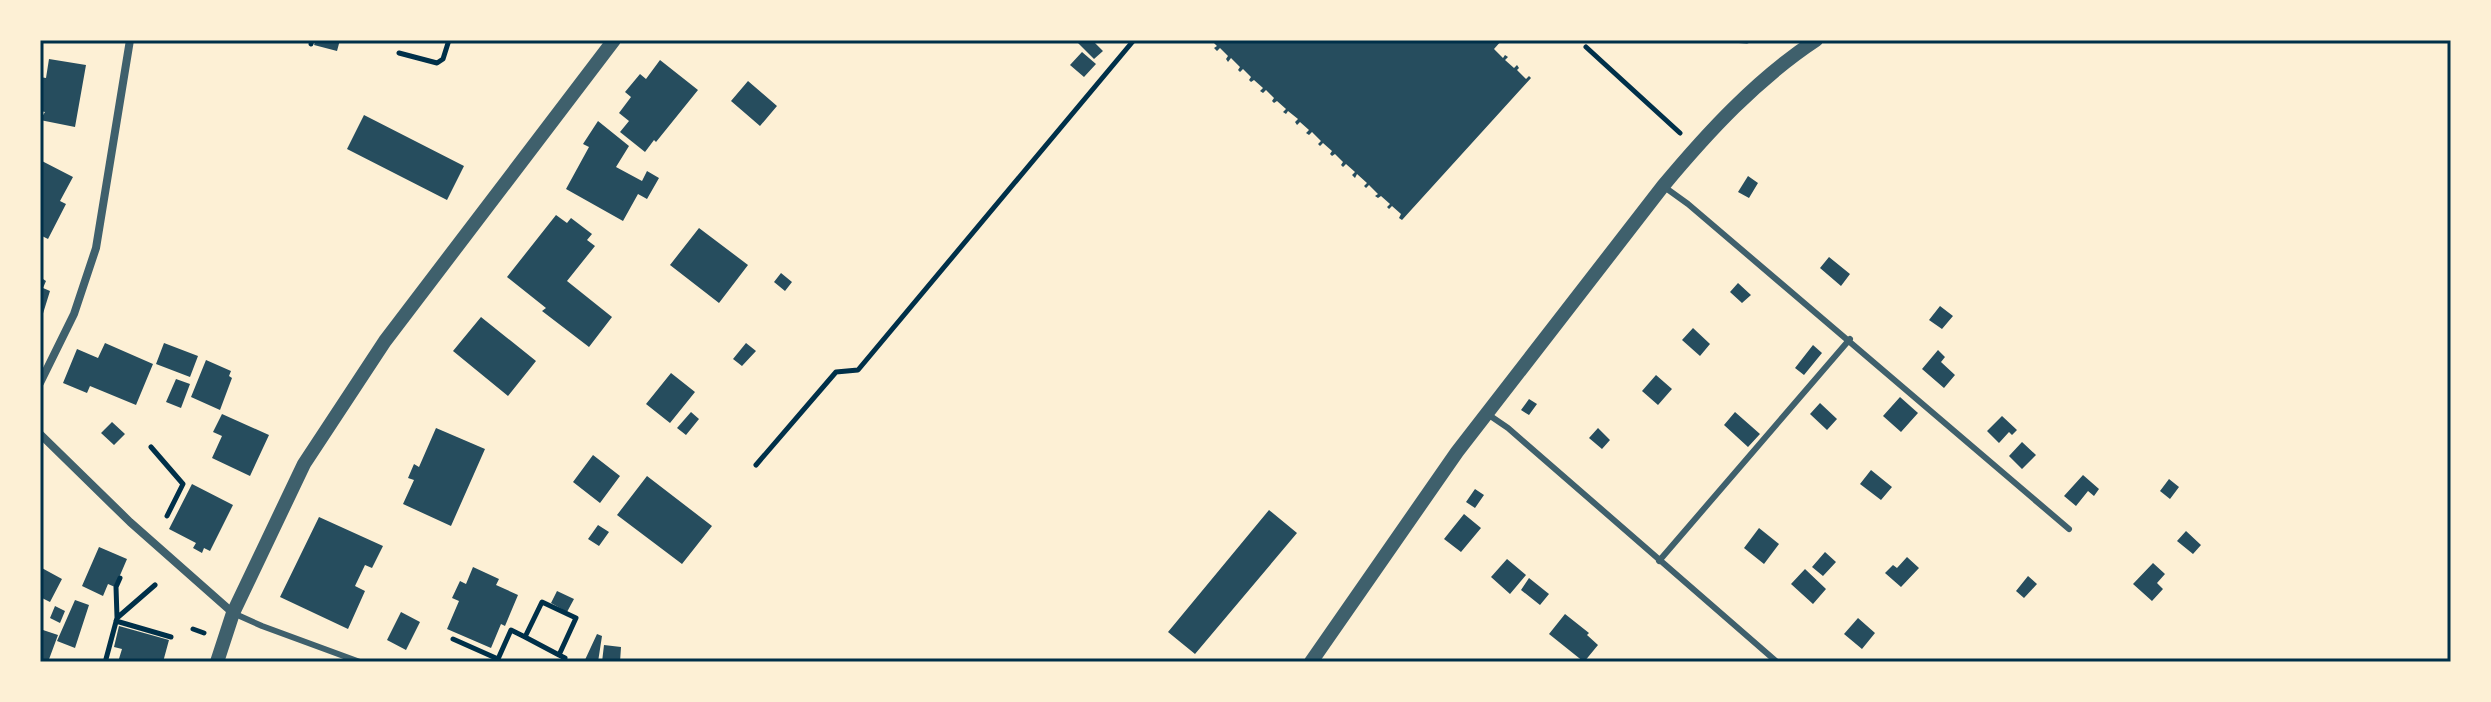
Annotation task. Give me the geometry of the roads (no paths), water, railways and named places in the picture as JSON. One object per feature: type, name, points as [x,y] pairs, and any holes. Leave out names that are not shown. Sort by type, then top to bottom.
[{"type":"street","points":[[40,383],[74,314],[96,248],[130,40]]},
{"type":"street","points":[[217,662],[233,613],[304,464],[385,341],[614,40]]},
{"type":"street","points":[[1311,662],[1486,413],[1663,186],[1695,147],[1768,76],[1816,40]]},
{"type":"street","points":[[40,434],[130,522],[233,613]]},
{"type":"lane","points":[[1663,186],[1850,339],[2069,529]]},
{"type":"lane","points":[[1659,561],[1850,339]]},
{"type":"lane","points":[[1486,413],[1508,428],[1777,662]]},
{"type":"lane","points":[[233,613],[270,630],[360,662]]}]
